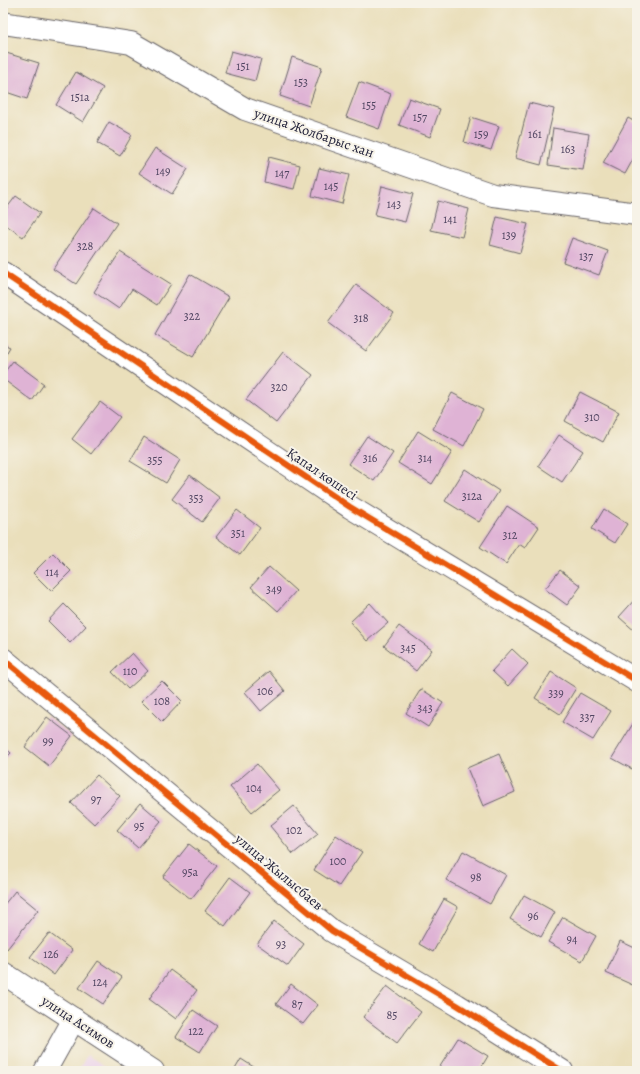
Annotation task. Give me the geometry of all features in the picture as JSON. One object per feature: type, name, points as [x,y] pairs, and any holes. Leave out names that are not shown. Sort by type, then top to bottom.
[{"type":"street","name":"улица Жолбарыс хан","points":[[3,23],[131,43],[245,109],[492,195],[637,214]]},
{"type":"street","name":"Қапал көшесі","points":[[3,273],[350,507],[637,681]]},
{"type":"street","name":"улица Жылысбаев","points":[[3,659],[332,932],[457,1005],[562,1071]]},
{"type":"street","name":"улица Асимов","points":[[3,972],[153,1071]]},
{"type":"street","points":[[45,1071],[74,1019]]},
{"type":"shaded area","points":[[87,1055],[113,1071],[78,1071]]},
{"type":"building","points":[[231,51],[261,59],[255,81],[225,73]]},
{"type":"building","points":[[3,52],[39,63],[27,99],[3,91]]},
{"type":"building","points":[[292,57],[322,67],[309,106],[280,96]]},
{"type":"building","points":[[76,72],[103,88],[83,122],[56,105]]},
{"type":"building","points":[[359,82],[391,94],[379,129],[346,117]]},
{"type":"building","points":[[409,98],[440,109],[430,137],[399,125]]},
{"type":"building","points":[[529,103],[554,109],[541,165],[515,158]]},
{"type":"building","points":[[471,117],[499,126],[491,150],[464,142]]},
{"type":"building","points":[[628,118],[637,123],[637,152],[625,174],[603,163]]},
{"type":"building","points":[[109,122],[132,135],[120,156],[97,143]]},
{"type":"building","points":[[553,128],[589,134],[583,170],[548,165]]},
{"type":"building","points":[[155,148],[188,169],[172,194],[139,173]]},
{"type":"building","points":[[269,157],[300,165],[294,189],[264,182]]},
{"type":"building","points":[[319,168],[349,175],[342,204],[312,196]]},
{"type":"building","points":[[382,186],[413,194],[405,222],[375,215]]},
{"type":"building","points":[[16,196],[40,213],[23,237],[3,223],[3,213]]},
{"type":"building","points":[[438,201],[469,209],[462,237],[431,230]]},
{"type":"building","points":[[94,208],[117,223],[76,284],[53,269]]},
{"type":"building","points":[[497,217],[528,224],[520,253],[490,245]]},
{"type":"building","points":[[572,238],[608,251],[599,275],[563,262]]},
{"type":"building","points":[[120,252],[171,284],[157,305],[132,289],[119,309],[94,292]]},
{"type":"building","points":[[190,274],[229,297],[193,357],[155,335]]},
{"type":"building","points":[[356,285],[394,313],[366,351],[328,323]]},
{"type":"building","points":[[3,344],[10,347],[3,359]]},
{"type":"building","points":[[283,352],[313,375],[276,423],[246,400]]},
{"type":"building","points":[[13,361],[44,384],[32,401],[3,379],[3,374]]},
{"type":"building","points":[[580,392],[619,412],[603,442],[565,421]]},
{"type":"building","points":[[452,393],[483,409],[464,446],[433,429]]},
{"type":"building","points":[[100,402],[120,417],[91,454],[72,439]]},
{"type":"building","points":[[418,431],[452,452],[432,484],[398,463]]},
{"type":"building","points":[[559,435],[583,451],[562,482],[538,466]]},
{"type":"building","points":[[367,436],[393,453],[374,481],[348,464]]},
{"type":"building","points":[[144,437],[180,460],[166,483],[130,461]]},
{"type":"building","points":[[465,469],[499,491],[479,522],[445,501]]},
{"type":"building","points":[[190,475],[220,498],[202,522],[172,499]]},
{"type":"building","points":[[507,506],[539,527],[525,548],[519,544],[506,564],[480,547]]},
{"type":"building","points":[[604,509],[627,524],[615,543],[592,529]]},
{"type":"building","points":[[237,510],[260,528],[240,555],[216,537]]},
{"type":"building","points":[[53,553],[71,571],[51,591],[33,573]]},
{"type":"building","points":[[269,567],[296,591],[278,611],[251,587]]},
{"type":"building","points":[[560,570],[581,586],[567,605],[545,589]]},
{"type":"building","points":[[637,597],[637,633],[619,617]]},
{"type":"building","points":[[370,603],[388,623],[367,641],[350,622]]},
{"type":"building","points":[[64,604],[86,626],[70,643],[48,621]]},
{"type":"building","points":[[399,626],[432,650],[416,671],[384,646]]},
{"type":"building","points":[[512,649],[528,664],[508,686],[492,671]]},
{"type":"building","points":[[132,653],[148,671],[128,689],[112,672]]},
{"type":"building","points":[[269,671],[285,691],[261,711],[245,692]]},
{"type":"building","points":[[551,672],[576,688],[560,714],[535,698]]},
{"type":"building","points":[[162,681],[182,701],[162,722],[141,701]]},
{"type":"building","points":[[421,689],[443,703],[428,727],[406,713]]},
{"type":"building","points":[[580,693],[611,711],[593,740],[562,722]]},
{"type":"building","points":[[47,717],[72,736],[49,766],[25,747]]},
{"type":"building","points":[[634,722],[637,724],[637,760],[632,769],[612,758]]},
{"type":"building","points":[[3,746],[11,753],[3,761]]},
{"type":"building","points":[[499,754],[515,792],[483,806],[467,768]]},
{"type":"building","points":[[257,764],[279,790],[252,812],[230,787]]},
{"type":"building","points":[[97,775],[120,796],[94,824],[71,803]]},
{"type":"building","points":[[140,803],[161,821],[138,848],[117,830]]},
{"type":"building","points":[[294,806],[318,834],[293,854],[270,826]]},
{"type":"building","points":[[336,835],[362,852],[339,886],[314,870]]},
{"type":"building","points":[[189,844],[217,866],[191,899],[163,877]]},
{"type":"building","points":[[463,851],[506,875],[490,904],[446,880]]},
{"type":"building","points":[[230,877],[250,892],[225,926],[205,911]]},
{"type":"building","points":[[15,891],[38,910],[7,949],[3,945],[3,906]]},
{"type":"building","points":[[524,895],[555,912],[541,937],[510,919]]},
{"type":"building","points":[[444,899],[458,907],[433,952],[419,944]]},
{"type":"building","points":[[563,917],[596,936],[582,961],[548,942]]},
{"type":"building","points":[[274,921],[304,944],[288,966],[257,944]]},
{"type":"building","points":[[49,933],[72,950],[54,975],[30,957]]},
{"type":"building","points":[[620,941],[637,949],[637,987],[606,973]]},
{"type":"building","points":[[98,961],[122,977],[103,1004],[79,988]]},
{"type":"building","points":[[170,970],[197,990],[176,1019],[149,999]]},
{"type":"building","points":[[291,984],[318,1005],[303,1024],[276,1004]]},
{"type":"building","points":[[387,986],[421,1012],[397,1043],[363,1017]]},
{"type":"building","points":[[193,1010],[217,1026],[200,1052],[176,1037]]},
{"type":"building","points":[[458,1038],[488,1056],[479,1071],[444,1071],[439,1068]]},
{"type":"building","points":[[241,1059],[260,1071],[234,1071]]},
{"type":"cycle path","points":[[3,273],[350,507],[637,681]]},
{"type":"cycle path","points":[[3,659],[332,931],[457,1005],[562,1071]]}]
